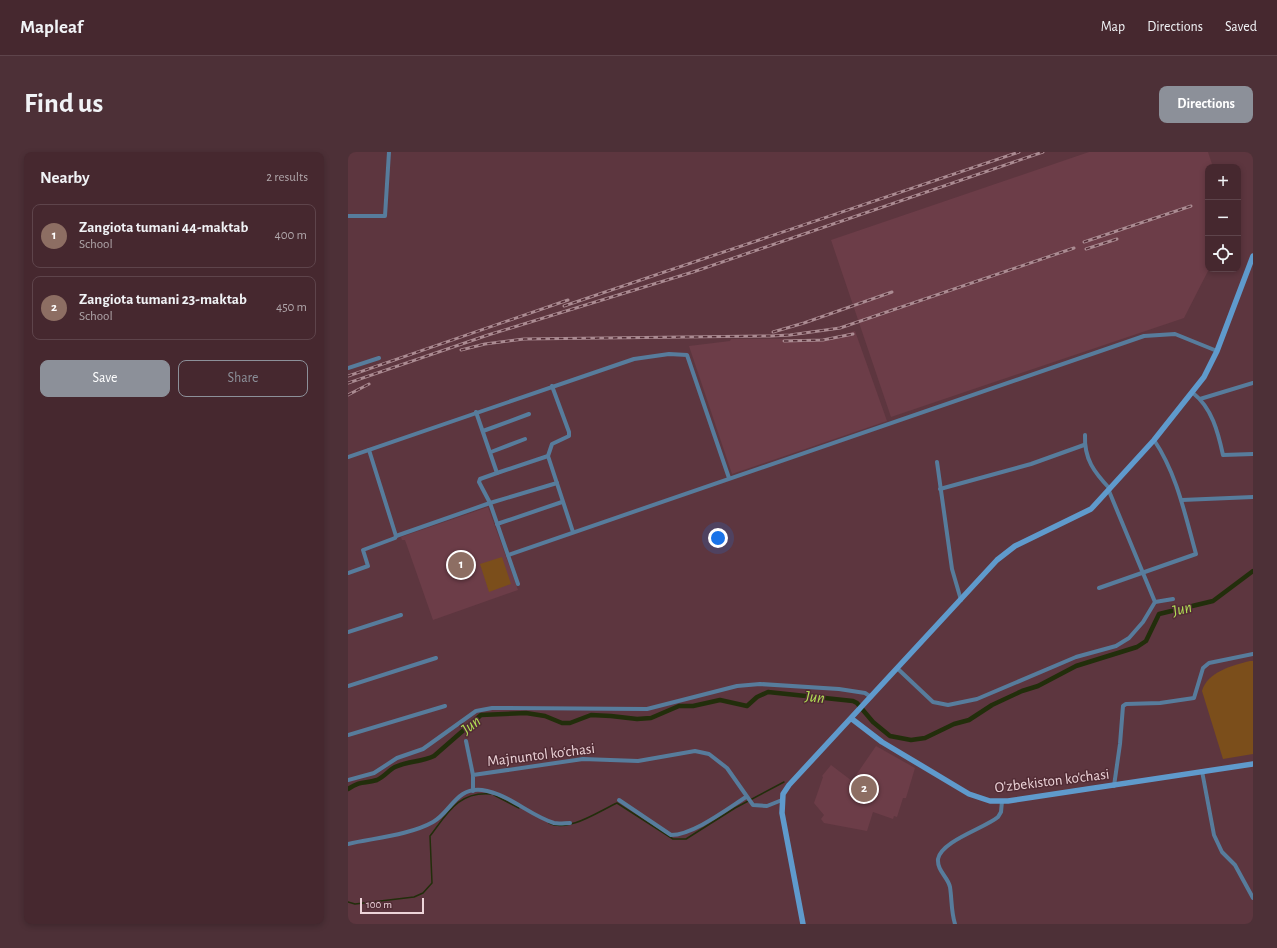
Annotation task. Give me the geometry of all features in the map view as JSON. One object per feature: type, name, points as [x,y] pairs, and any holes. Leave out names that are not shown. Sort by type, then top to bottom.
[{"type":"main road","points":[[803,924],[782,813],[783,794],[795,778],[852,719],[871,696],[898,669],[998,560],[1015,546],[1091,509],[1154,440],[1193,393],[1204,377],[1217,351],[1253,256]]},
{"type":"main road","name":"O'zbekiston ko'chasi","points":[[852,719],[882,742],[969,794],[990,801],[1002,801],[1114,786],[1253,764]]},
{"type":"street","points":[[348,216],[385,216],[389,152]]},
{"type":"street","points":[[508,555],[1144,336],[1175,334],[1217,351]]},
{"type":"street","points":[[348,457],[634,359],[668,354],[687,355],[730,478]]},
{"type":"street","points":[[348,368],[379,358]]},
{"type":"street","points":[[1200,399],[1253,383]]},
{"type":"street","points":[[552,386],[570,432],[569,436],[552,444],[548,456],[573,532]]},
{"type":"street","points":[[1193,393],[1200,399],[1217,427],[1223,455],[1253,454]]},
{"type":"street","points":[[476,412],[497,473]]},
{"type":"street","points":[[483,431],[529,414]]},
{"type":"street","points":[[1085,435],[1084,446],[1087,460],[1092,469],[1109,490],[1144,572],[1155,602]]},
{"type":"street","points":[[491,452],[525,439]]},
{"type":"street","points":[[1099,588],[1196,554],[1182,500],[1165,455],[1154,440]]},
{"type":"street","points":[[940,489],[1031,464],[1084,446]]},
{"type":"street","points":[[368,450],[396,536]]},
{"type":"street","points":[[518,584],[490,503],[478,480],[548,456]]},
{"type":"street","points":[[937,462],[952,569],[961,600]]},
{"type":"street","points":[[348,573],[368,566],[363,550],[396,536],[490,503],[557,483]]},
{"type":"street","points":[[1182,500],[1253,497]]},
{"type":"street","points":[[497,524],[562,502]]},
{"type":"street","points":[[1155,602],[1174,599]]},
{"type":"street","points":[[898,669],[933,702],[948,705],[977,699],[1076,657],[1116,646],[1129,638],[1143,622],[1155,602]]},
{"type":"street","points":[[348,632],[401,615]]},
{"type":"street","points":[[1114,786],[1120,744],[1123,706],[1126,704],[1160,703],[1194,698],[1203,668],[1209,663],[1253,654]]},
{"type":"street","points":[[348,686],[436,658]]},
{"type":"street","points":[[348,780],[374,773],[397,758],[424,749],[476,711],[492,708],[647,709],[737,686],[760,684],[839,689],[865,693],[871,696]]},
{"type":"street","points":[[348,735],[445,706]]},
{"type":"street","points":[[466,741],[473,775]]},
{"type":"street","name":"Majnuntol ko‘chasi","points":[[473,791],[473,775],[584,759],[638,761],[695,751],[709,754],[727,768],[748,800]]},
{"type":"street","points":[[1202,771],[1214,835],[1222,852],[1235,865],[1253,898]]},
{"type":"street","points":[[348,844],[422,828],[435,821],[462,794],[482,790],[502,795],[555,823],[570,823]]},
{"type":"street","points":[[619,800],[671,835],[679,835],[748,800],[753,805],[767,806],[782,800]]},
{"type":"street","points":[[954,924],[951,912],[950,886],[939,869],[938,859],[946,847],[964,835],[998,817],[1001,812],[1002,801]]},
{"type":"shaded area","points":[[1089,152],[1208,152],[1212,164],[1205,164],[1205,272],[1207,272],[1184,318],[891,417],[831,240]]},
{"type":"shaded area","points":[[855,331],[887,421],[732,474],[689,346],[730,341],[731,339],[829,339]]},
{"type":"shaded area","points":[[488,507],[518,590],[433,620],[405,540],[402,540],[401,537]]},
{"type":"shaded area","points":[[502,557],[511,584],[489,592],[480,564]]},
{"type":"shaded area","points":[[1253,661],[1253,754],[1223,759],[1202,691],[1205,684],[1215,674],[1229,667]]},
{"type":"shaded area","points":[[876,746],[915,768],[906,798],[903,798],[897,817],[894,816],[893,819],[873,812],[867,831],[824,823],[821,819],[824,815],[814,803],[823,777],[822,776],[831,765],[852,781]]},
{"type":"waterway","name":"Jun","points":[[348,789],[360,783],[377,780],[393,768],[400,765],[434,756],[481,715],[526,713],[545,716],[562,723],[570,723],[591,715],[637,719],[651,718],[679,706],[693,706],[720,700],[747,706],[757,697],[768,692],[853,701],[857,703],[873,722],[890,736],[911,740],[925,738],[954,724],[969,720],[992,705],[1022,691],[1038,686],[1076,666],[1137,647],[1146,641],[1159,614],[1213,601],[1253,571]]},
{"type":"waterway","points":[[549,823],[557,825],[574,823],[617,803],[673,839],[686,839],[735,808],[784,782]]},
{"type":"waterway","points":[[348,902],[355,904],[414,897],[423,893],[432,883],[430,836],[448,812],[462,800],[470,796],[491,794]]},
{"type":"waterway","points":[[494,795],[519,808]]},
{"type":"railway","points":[[564,306],[1019,152]]},
{"type":"railway","points":[[348,383],[488,335],[693,272],[1043,152]]},
{"type":"railway","points":[[1084,242],[1191,206]]},
{"type":"railway","points":[[1086,249],[1117,239]]},
{"type":"railway","points":[[461,350],[485,344],[524,339],[771,336],[840,328],[1074,248]]},
{"type":"railway","points":[[773,332],[804,323],[892,292]]},
{"type":"railway","points":[[348,376],[568,300]]},
{"type":"railway","points":[[784,341],[823,340],[853,334]]},
{"type":"railway","points":[[348,395],[369,384]]},
{"type":"place","name":"Zangiota tumani 44-maktab","points":[[461,565]]},
{"type":"place","name":"Zangiota tumani 23-maktab","points":[[864,789]]}]
